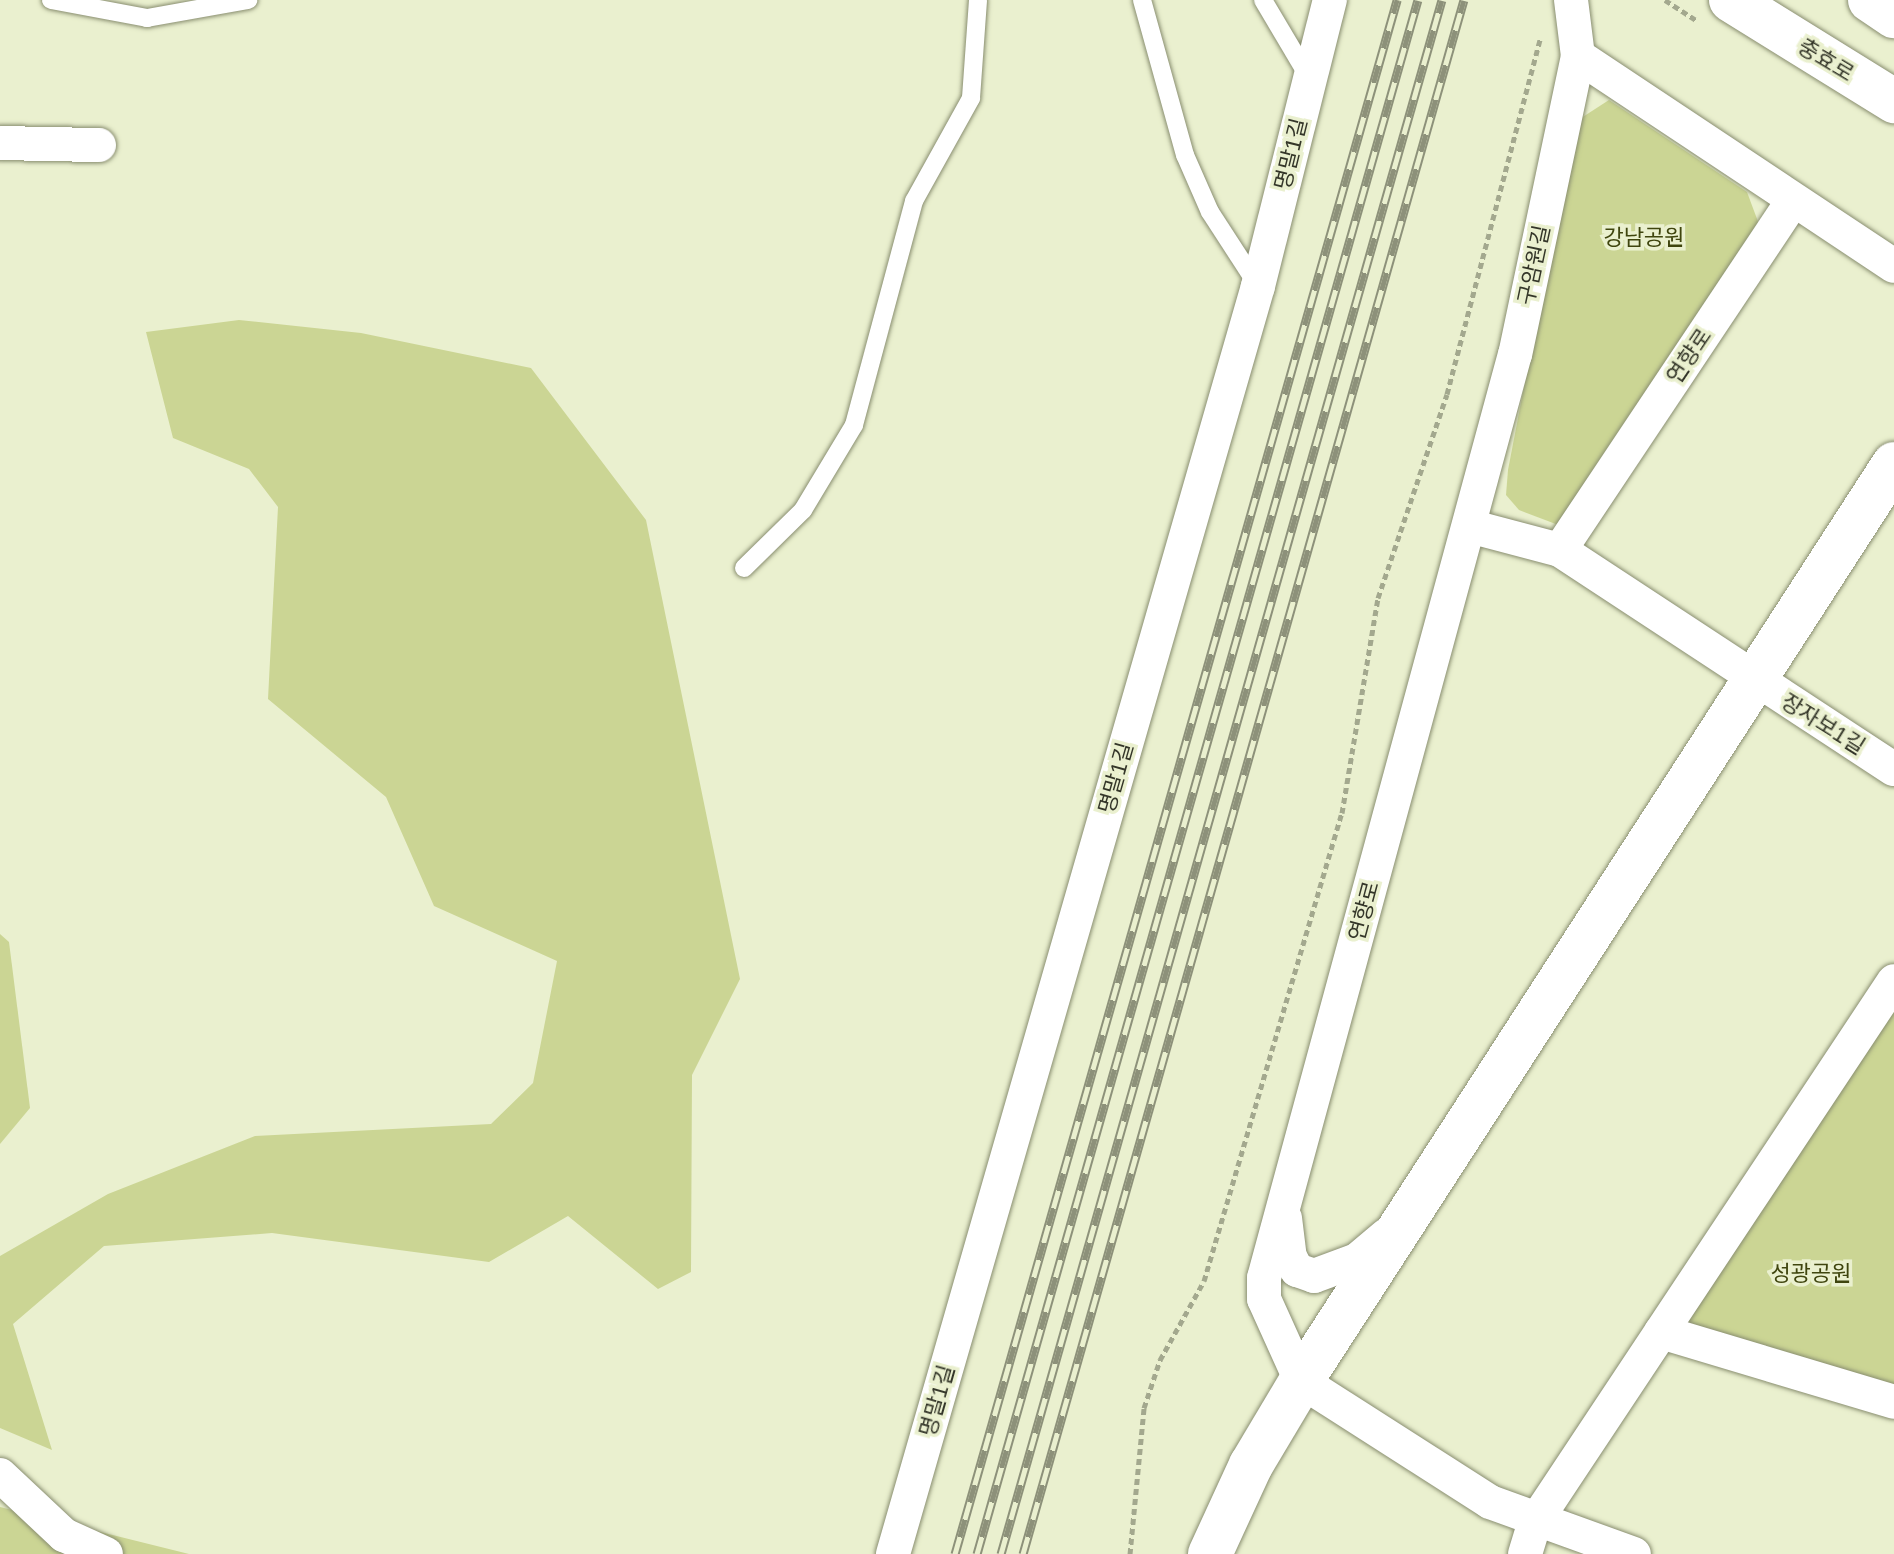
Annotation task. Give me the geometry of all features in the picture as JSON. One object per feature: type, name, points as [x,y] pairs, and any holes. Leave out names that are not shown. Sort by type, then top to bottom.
[{"type":"main road","points":[[1870,0],[1894,16]]},
{"type":"main road","name":"충효로","points":[[1733,16],[1894,101]]},
{"type":"main road","points":[[1210,1554],[1251,1465],[1301,1381],[1752,679],[1894,464]]},
{"type":"street","name":"명말1길","points":[[893,1554],[1258,286],[1330,0]]},
{"type":"street","name":"구암원길","points":[[1469,526],[1515,354],[1578,56],[1571,0]]},
{"type":"street","points":[[1578,56],[1792,202],[1894,266]]},
{"type":"street","points":[[0,143],[99,145]]},
{"type":"street","name":"연향로","points":[[1560,550],[1792,202]]},
{"type":"street","points":[[1469,526],[1560,550],[1752,679]]},
{"type":"street","name":"연향로","points":[[1301,1381],[1264,1299],[1283,1206],[1469,526]]},
{"type":"street","name":"장자보1길","points":[[1752,679],[1894,769]]},
{"type":"street","points":[[1530,1538],[1661,1332],[1894,981]]},
{"type":"street","points":[[1283,1206],[1290,1257],[1297,1270],[1314,1276],[1357,1260],[1408,1218]]},
{"type":"street","points":[[1661,1332],[1894,1402]]},
{"type":"street","points":[[1301,1381],[1490,1502],[1530,1538],[1634,1554]]},
{"type":"street","points":[[0,1475],[64,1535],[106,1554]]},
{"type":"lane","points":[[51,0],[147,18],[248,0]]},
{"type":"lane","points":[[744,568],[803,510],[854,425],[914,201],[971,98],[978,0]]},
{"type":"lane","points":[[1142,0],[1185,155],[1210,212],[1258,286]]},
{"type":"lane","points":[[1263,0],[1310,79]]},
{"type":"path","points":[[1665,0],[1733,16]]},
{"type":"green space","name":"강남공원","points":[[1609,100],[1747,192],[1760,227],[1561,526],[1519,510],[1506,495],[1508,470],[1575,122]]},
{"type":"green space","points":[[239,320],[361,333],[531,368],[646,520],[740,979],[692,1075],[691,1272],[658,1289],[568,1216],[489,1262],[272,1233],[104,1246],[13,1324],[52,1450],[0,1428],[0,1256],[108,1194],[255,1136],[491,1124],[533,1083],[557,961],[434,906],[386,797],[268,699],[278,507],[249,469],[173,438],[146,332]]},
{"type":"green space","points":[[0,934],[9,942],[30,1108],[0,1144]]},
{"type":"green space","name":"성광공원","points":[[1894,998],[1894,1390],[1677,1325]]},
{"type":"green space","points":[[0,1507],[189,1554],[0,1554]]},
{"type":"railway","points":[[955,1554],[1397,0]]},
{"type":"railway","points":[[977,1554],[1418,0]]},
{"type":"railway","points":[[1001,1554],[1442,0]]},
{"type":"railway","points":[[1023,1554],[1464,0]]}]
